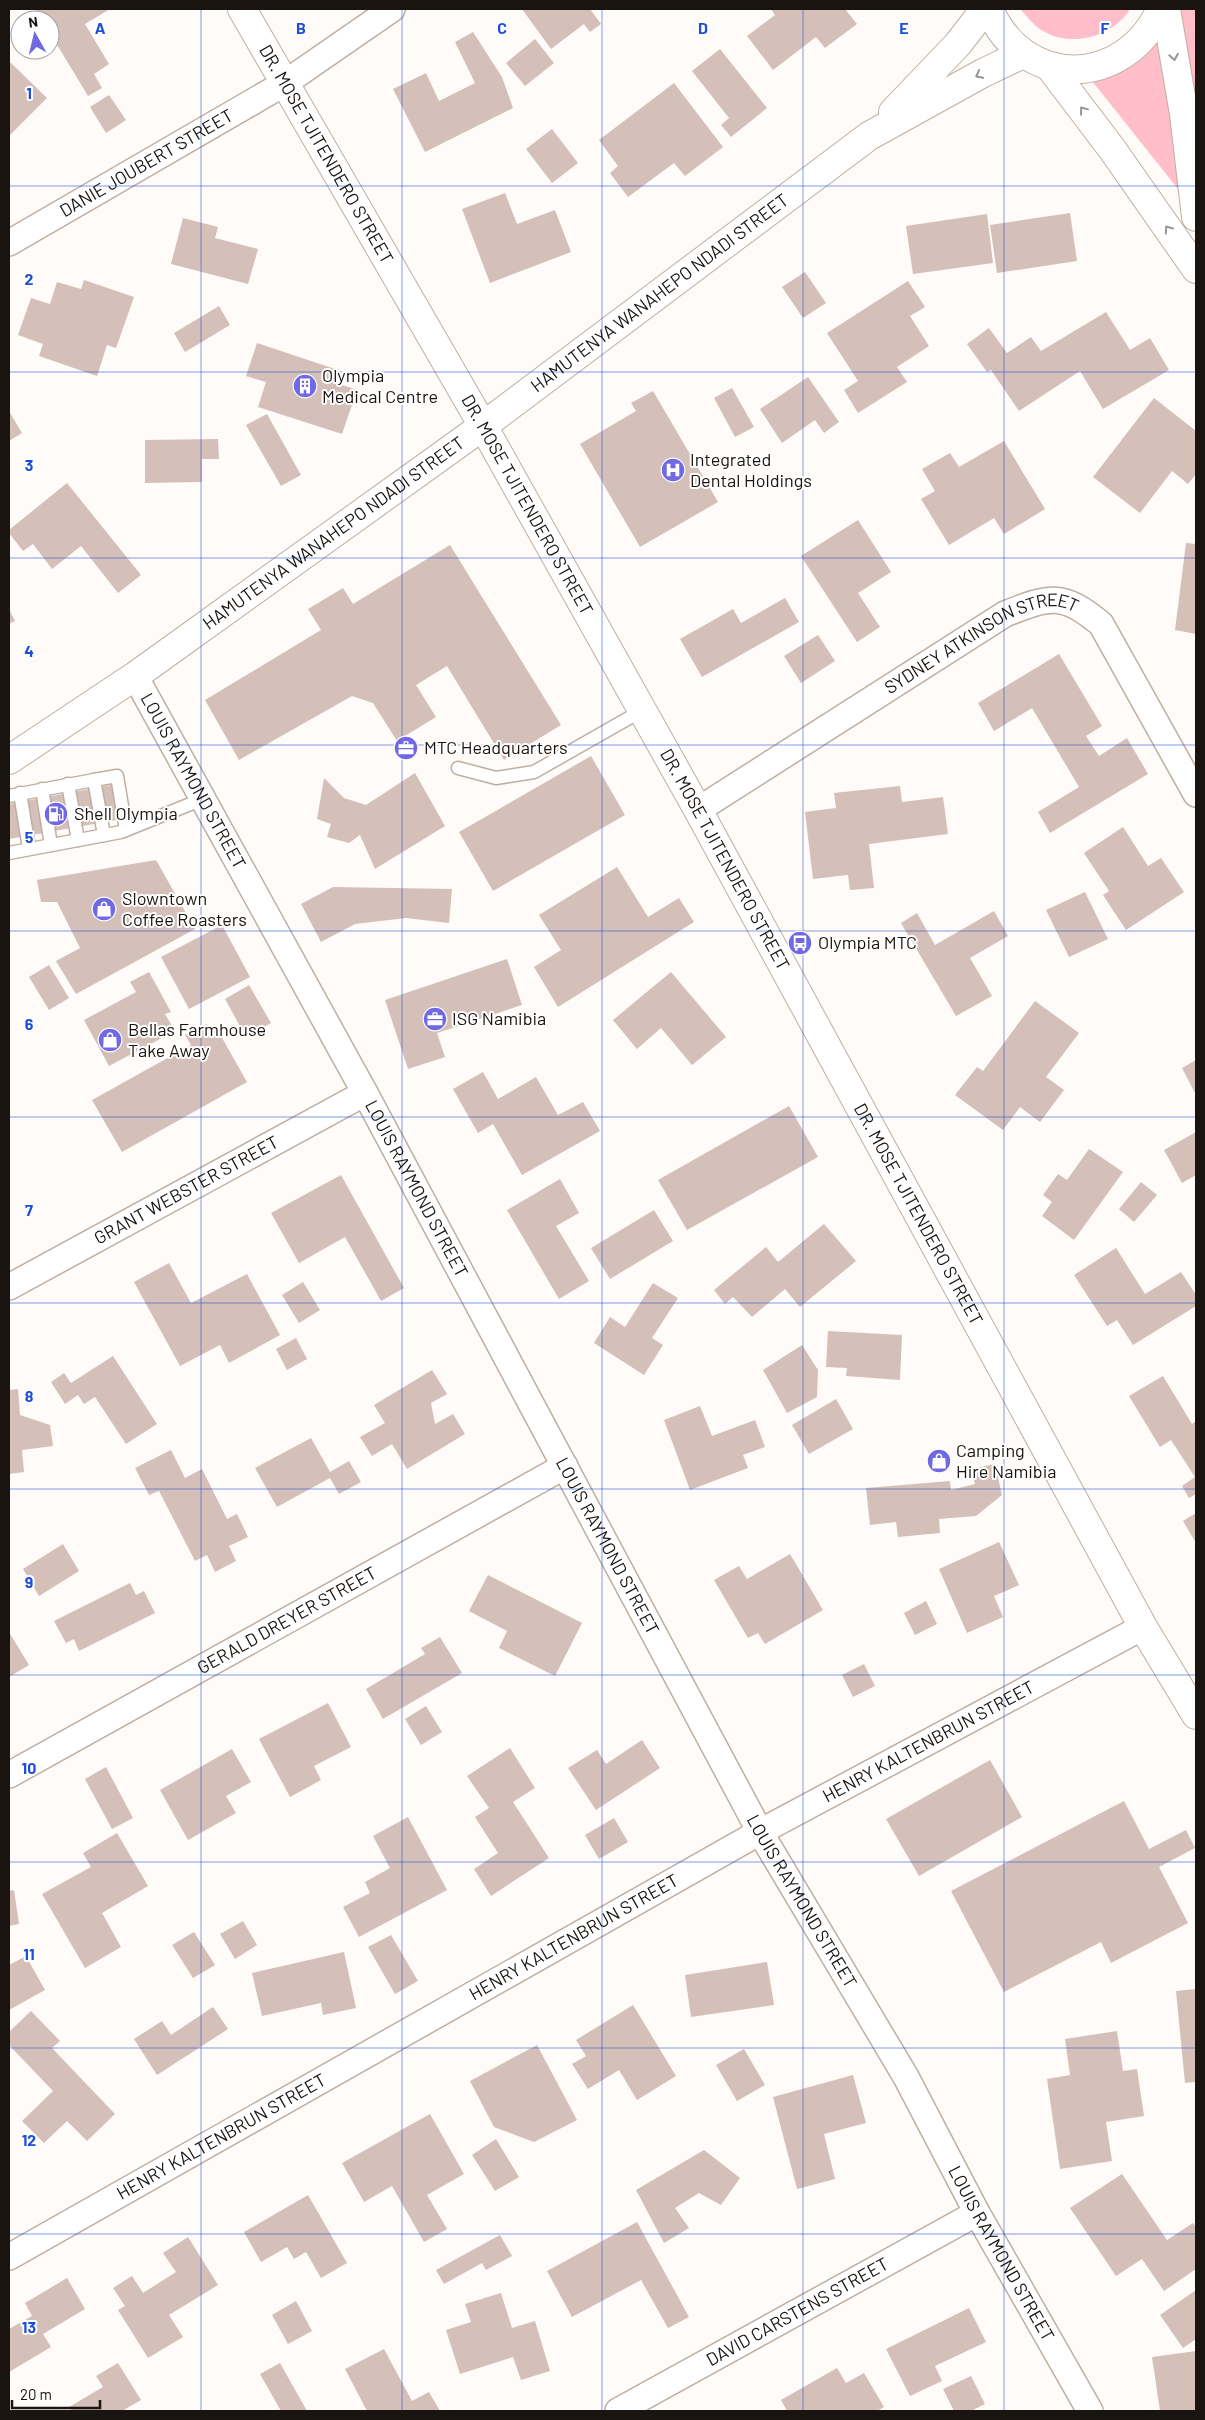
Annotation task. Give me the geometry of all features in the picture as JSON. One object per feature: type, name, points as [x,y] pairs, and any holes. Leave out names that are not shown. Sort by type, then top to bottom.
[{"type":"street","name":"DR. MOSE TJITENDERO STREET","points":[[242,9],[483,426],[643,710],[1143,1627],[1196,1715]]},
{"type":"street","name":"DANIE JOUBERT STREET","points":[[9,243],[285,83],[392,9]]},
{"type":"street","name":"HAMUTENYA WANAHEPO NDADI STREET","points":[[869,136],[958,44],[985,9]]},
{"type":"street","points":[[989,9],[1000,30],[1023,54],[1049,66],[1078,70],[1107,64],[1133,49],[1152,27],[1161,9]]},
{"type":"street","points":[[1166,9],[1184,114],[1196,217]]},
{"type":"street","name":"HAMUTENYA WANAHEPO NDADI STREET","points":[[9,760],[135,676],[483,426],[869,136],[983,73],[1023,54]]},
{"type":"street","points":[[1049,66],[1112,149],[1196,269]]},
{"type":"street","name":"SYDNEY ATKINSON STREET","points":[[698,810],[1005,614],[1032,603],[1062,600],[1082,608],[1101,624],[1196,794]]},
{"type":"street","name":"LOUIS RAYMOND STREET","points":[[135,676],[365,1093],[760,1832],[906,2077],[977,2213],[1090,2411]]},
{"type":"street","name":"GRANT WEBSTER STREET","points":[[9,1287],[365,1093]]},
{"type":"street","name":"GERALD DREYER STREET","points":[[9,1775],[565,1466]]},
{"type":"street","name":"HENRY KALTENBRUN STREET","points":[[9,2257],[760,1832],[1143,1627]]},
{"type":"street","name":"DAVID CARSTENS STREET","points":[[618,2411],[977,2213]]},
{"type":"lane","points":[[458,768],[496,778],[534,772],[643,710]]},
{"type":"lane","points":[[29,848],[14,795],[68,784],[116,776],[126,830]]},
{"type":"lane","points":[[94,780],[104,835]]},
{"type":"lane","points":[[68,784],[78,840]]},
{"type":"lane","points":[[42,789],[51,845]]},
{"type":"lane","points":[[9,852],[126,830],[203,799]]},
{"type":"shaded area","points":[[1020,9],[1130,9],[1112,28],[1087,38],[1073,39],[1060,38],[1047,33],[1034,24]]},
{"type":"shaded area","points":[[1166,9],[1196,9],[1196,225]]},
{"type":"shaded area","points":[[1162,40],[1186,199],[1092,81],[1111,74]]},
{"type":"building","points":[[110,9],[85,24],[109,64],[94,74],[102,88],[88,96],[60,50],[60,10],[36,10]]},
{"type":"building","points":[[522,9],[590,9],[601,24],[590,32],[584,24],[551,49]]},
{"type":"building","points":[[771,9],[845,9],[857,24],[825,48],[816,37],[773,70],[747,36],[775,15]]},
{"type":"building","points":[[473,32],[502,77],[513,108],[425,152],[393,89],[426,73],[439,101],[475,83],[455,42]]},
{"type":"building","points":[[535,39],[554,63],[525,86],[506,63]]},
{"type":"building","points":[[720,49],[767,108],[731,137],[721,125],[729,118],[692,71]]},
{"type":"building","points":[[9,61],[47,98],[9,136]]},
{"type":"building","points":[[674,83],[723,147],[685,176],[674,163],[628,197],[610,173],[618,166],[599,140]]},
{"type":"building","points":[[109,95],[126,120],[106,133],[90,107]]},
{"type":"building","points":[[552,129],[578,163],[552,183],[526,149]]},
{"type":"building","points":[[505,193],[517,224],[555,210],[571,252],[490,283],[462,209]]},
{"type":"building","points":[[1070,213],[1077,261],[997,273],[990,225]]},
{"type":"building","points":[[987,214],[993,263],[913,274],[906,226]]},
{"type":"building","points":[[183,218],[218,227],[215,238],[258,249],[248,284],[171,264]]},
{"type":"building","points":[[805,272],[826,303],[803,318],[782,287]]},
{"type":"building","points":[[84,280],[134,297],[116,348],[107,345],[97,376],[39,356],[43,344],[18,335],[31,298],[50,304],[57,282],[81,289]]},
{"type":"building","points":[[908,281],[925,307],[910,316],[929,346],[897,367],[907,382],[858,413],[844,390],[858,381],[827,333]]},
{"type":"building","points":[[219,306],[230,325],[185,352],[174,333]]},
{"type":"building","points":[[1106,312],[1130,350],[1150,338],[1169,370],[1103,409],[1080,371],[1019,411],[991,370],[987,372],[967,344],[989,328],[1007,353],[1031,337],[1041,351]]},
{"type":"building","name":"Olympia Medical Centre","points":[[257,343],[335,369],[331,381],[357,390],[342,434],[258,407],[266,382],[246,376]]},
{"type":"building","points":[[808,377],[839,422],[824,433],[815,420],[782,443],[760,409]]},
{"type":"building","points":[[732,388],[754,427],[735,437],[714,398]]},
{"type":"building","points":[[653,391],[718,502],[640,547],[580,444],[636,411],[631,403]]},
{"type":"building","points":[[1154,398],[1196,431],[1196,474],[1188,484],[1172,471],[1140,513],[1093,477]]},
{"type":"building","points":[[9,411],[22,433],[9,441]]},
{"type":"building","points":[[267,414],[301,475],[281,486],[246,425]]},
{"type":"building","points":[[218,439],[219,459],[202,459],[202,482],[145,483],[145,440]]},
{"type":"building","points":[[1004,441],[1045,509],[1004,534],[994,518],[949,545],[921,499],[935,491],[922,469],[950,453],[959,467]]},
{"type":"building","points":[[67,483],[141,575],[118,593],[81,546],[52,569],[33,544],[23,551],[9,533],[9,530]]},
{"type":"building","points":[[858,520],[891,572],[858,593],[880,627],[857,642],[801,556]]},
{"type":"building","points":[[1186,543],[1196,544],[1196,634],[1175,630]]},
{"type":"building","points":[[450,545],[561,725],[504,760],[447,666],[416,685],[436,717],[397,741],[373,703],[352,696],[239,760],[205,700],[321,630],[308,609],[343,588],[353,604]]},
{"type":"building","points":[[785,598],[799,622],[702,677],[680,639],[733,609],[741,623]]},
{"type":"building","points":[[9,609],[15,621],[9,624]]},
{"type":"building","points":[[818,635],[835,661],[801,683],[784,656]]},
{"type":"building","points":[[1059,654],[1102,726],[1086,736],[1099,756],[1127,738],[1148,774],[1050,833],[1038,812],[1079,787],[1032,708],[994,731],[978,703]]},
{"type":"building","points":[[591,756],[625,815],[493,891],[459,832]]},
{"type":"building","points":[[415,773],[445,826],[375,869],[360,835],[349,843],[327,837],[331,824],[317,819],[324,778],[344,798],[366,805]]},
{"type":"building","points":[[122,783],[128,818],[9,839],[9,804]]},
{"type":"building","points":[[900,786],[902,802],[943,797],[948,834],[869,844],[874,888],[850,890],[848,875],[813,879],[805,812],[836,808],[834,793]]},
{"type":"building","points":[[1123,827],[1148,866],[1161,858],[1184,892],[1126,930],[1103,895],[1109,891],[1084,853]]},
{"type":"building","points":[[156,860],[195,929],[76,994],[56,961],[80,948],[57,902],[41,902],[37,880]]},
{"type":"building","points":[[617,867],[648,917],[679,898],[694,922],[558,1007],[534,967],[561,950],[539,915]]},
{"type":"building","points":[[333,887],[452,889],[449,923],[406,918],[355,924],[321,942],[301,904]]},
{"type":"building","points":[[1085,892],[1108,939],[1069,957],[1046,910]]},
{"type":"building","points":[[994,911],[1008,936],[970,958],[992,996],[956,1016],[901,923],[917,913],[935,945]]},
{"type":"building","points":[[222,925],[250,977],[189,1009],[161,957]]},
{"type":"building","name":"ISG Namibia","points":[[507,959],[522,1005],[437,1033],[445,1057],[408,1069],[385,1000]]},
{"type":"building","points":[[49,965],[69,998],[49,1010],[29,977]]},
{"type":"building","points":[[149,972],[171,1012],[165,1014],[175,1031],[109,1066],[84,1020],[136,992],[130,982]]},
{"type":"building","points":[[671,972],[726,1037],[692,1065],[661,1028],[637,1049],[613,1020]]},
{"type":"building","points":[[249,985],[271,1023],[246,1037],[225,999]]},
{"type":"building","points":[[1035,1001],[1079,1033],[1046,1077],[1064,1090],[1040,1122],[1020,1107],[1003,1130],[955,1095],[977,1067],[983,1071]]},
{"type":"building","points":[[207,1024],[212,1032],[217,1029],[247,1082],[122,1152],[92,1100],[191,1045],[185,1035]]},
{"type":"building","points":[[1196,1060],[1196,1095],[1182,1068]]},
{"type":"building","points":[[483,1072],[498,1099],[536,1077],[558,1115],[583,1102],[600,1131],[522,1175],[493,1124],[478,1133],[453,1089]]},
{"type":"building","points":[[789,1106],[818,1157],[687,1230],[658,1180]]},
{"type":"building","points":[[1196,1132],[1196,1175],[1182,1183],[1164,1150]]},
{"type":"building","points":[[1089,1149],[1123,1172],[1074,1240],[1042,1216],[1052,1202],[1043,1195],[1058,1174],[1067,1180]]},
{"type":"building","points":[[341,1175],[404,1288],[381,1301],[345,1237],[299,1263],[271,1213]]},
{"type":"building","points":[[560,1179],[579,1213],[556,1226],[589,1281],[559,1299],[507,1210]]},
{"type":"building","points":[[1141,1182],[1157,1195],[1134,1222],[1119,1209]]},
{"type":"building","points":[[654,1210],[673,1241],[610,1279],[591,1248]]},
{"type":"building","points":[[824,1224],[856,1261],[800,1307],[785,1289],[752,1317],[733,1297],[725,1304],[714,1290],[766,1247],[778,1262]]},
{"type":"building","points":[[1116,1248],[1145,1294],[1181,1272],[1196,1295],[1196,1306],[1133,1345],[1117,1320],[1107,1326],[1074,1275]]},
{"type":"building","points":[[169,1263],[191,1303],[247,1274],[280,1335],[229,1363],[220,1345],[180,1366],[134,1282]]},
{"type":"building","points":[[303,1282],[320,1310],[299,1323],[282,1295]]},
{"type":"building","points":[[653,1283],[678,1298],[652,1338],[663,1345],[644,1375],[594,1343],[610,1317],[625,1327]]},
{"type":"building","points":[[828,1331],[902,1335],[900,1380],[846,1376],[847,1368],[826,1367]]},
{"type":"building","points":[[296,1338],[307,1359],[287,1370],[276,1349]]},
{"type":"building","points":[[802,1345],[818,1370],[817,1397],[787,1413],[763,1370]]},
{"type":"building","points":[[113,1356],[157,1424],[126,1444],[95,1397],[84,1404],[78,1395],[65,1404],[51,1382],[64,1373],[71,1383]]},
{"type":"building","points":[[432,1370],[447,1394],[431,1403],[435,1424],[453,1414],[465,1434],[407,1469],[392,1444],[372,1456],[360,1437],[385,1423],[374,1405]]},
{"type":"building","points":[[1163,1376],[1192,1424],[1196,1421],[1196,1494],[1189,1498],[1182,1486],[1195,1477],[1171,1440],[1160,1447],[1129,1396]]},
{"type":"building","points":[[18,1389],[20,1415],[50,1425],[53,1446],[22,1450],[24,1472],[9,1474],[9,1390]]},
{"type":"building","points":[[836,1399],[853,1429],[809,1454],[792,1425]]},
{"type":"building","points":[[700,1406],[712,1436],[755,1420],[765,1447],[743,1455],[748,1468],[690,1490],[664,1420]]},
{"type":"building","points":[[311,1438],[330,1472],[349,1461],[361,1482],[339,1494],[330,1478],[277,1507],[255,1468]]},
{"type":"building","points":[[171,1450],[185,1478],[202,1469],[227,1519],[237,1514],[248,1537],[229,1546],[236,1561],[215,1572],[207,1555],[195,1561],[159,1491],[149,1495],[135,1468]]},
{"type":"building","points":[[995,1464],[1002,1495],[976,1516],[939,1519],[940,1533],[898,1537],[896,1522],[870,1525],[866,1488],[950,1481],[951,1490],[975,1484],[971,1469]]},
{"type":"building","points":[[1196,1513],[1196,1543],[1183,1521]]},
{"type":"building","points":[[999,1542],[1019,1585],[994,1596],[1003,1617],[967,1633],[939,1569]]},
{"type":"building","points":[[63,1544],[79,1571],[39,1596],[23,1569]]},
{"type":"building","points":[[790,1554],[823,1610],[765,1644],[758,1633],[748,1638],[714,1580],[739,1566],[747,1579]]},
{"type":"building","points":[[488,1575],[582,1623],[555,1676],[499,1648],[507,1631],[469,1611]]},
{"type":"building","points":[[130,1583],[136,1595],[144,1591],[155,1613],[79,1651],[74,1639],[66,1643],[54,1621]]},
{"type":"building","points":[[926,1601],[937,1624],[915,1635],[904,1613]]},
{"type":"building","points":[[9,1632],[29,1665],[9,1677]]},
{"type":"building","points":[[440,1637],[462,1673],[383,1719],[366,1689],[425,1654],[421,1648]]},
{"type":"building","points":[[864,1664],[875,1686],[853,1697],[842,1675]]},
{"type":"building","points":[[328,1703],[351,1747],[314,1766],[321,1780],[290,1797],[259,1739]]},
{"type":"building","points":[[426,1706],[442,1732],[421,1745],[405,1719]]},
{"type":"building","points":[[642,1740],[660,1768],[596,1810],[568,1768],[597,1750],[606,1764]]},
{"type":"building","points":[[510,1748],[535,1788],[513,1802],[549,1858],[491,1896],[474,1869],[498,1853],[475,1817],[489,1808],[467,1776]]},
{"type":"building","points":[[232,1749],[251,1782],[226,1796],[236,1813],[188,1840],[160,1790]]},
{"type":"building","points":[[990,1760],[1022,1817],[919,1876],[886,1819]]},
{"type":"building","points":[[106,1767],[133,1818],[112,1829],[85,1779]]},
{"type":"building","points":[[1124,1801],[1149,1849],[1186,1830],[1195,1848],[1159,1867],[1188,1923],[1111,1963],[1101,1942],[1004,1992],[951,1891]]},
{"type":"building","points":[[408,1817],[447,1890],[359,1937],[343,1907],[370,1893],[365,1882],[390,1868],[373,1836]]},
{"type":"building","points":[[614,1818],[628,1842],[599,1859],[585,1835]]},
{"type":"building","points":[[117,1833],[148,1886],[102,1913],[121,1947],[85,1968],[42,1894],[91,1867],[83,1853]]},
{"type":"building","points":[[14,1890],[19,1924],[9,1926],[9,1891]]},
{"type":"building","points":[[243,1921],[257,1945],[235,1959],[220,1934]]},
{"type":"building","points":[[194,1932],[215,1965],[193,1978],[172,1945]]},
{"type":"building","points":[[391,1935],[418,1981],[395,1994],[368,1947]]},
{"type":"building","points":[[344,1952],[356,2008],[323,2015],[321,2003],[262,2016],[252,1973]]},
{"type":"building","points":[[26,1956],[45,1990],[9,2010],[9,1965]]},
{"type":"building","points":[[767,1962],[774,2005],[691,2017],[685,1975]]},
{"type":"building","points":[[1196,1989],[1196,2082],[1185,2083],[1176,1991]]},
{"type":"building","points":[[633,2005],[676,2076],[637,2100],[619,2070],[588,2089],[572,2064],[586,2056],[576,2040]]},
{"type":"building","points":[[213,2007],[228,2029],[157,2075],[134,2039],[162,2021],[171,2035]]},
{"type":"building","points":[[31,2011],[60,2041],[52,2048],[115,2114],[87,2141],[67,2121],[44,2143],[22,2121],[53,2091],[9,2045],[9,2032]]},
{"type":"building","points":[[1117,2031],[1123,2071],[1137,2069],[1144,2116],[1106,2122],[1112,2161],[1060,2169],[1047,2079],[1070,2075],[1065,2039]]},
{"type":"building","points":[[537,2045],[577,2120],[534,2142],[494,2127],[470,2081]]},
{"type":"building","points":[[744,2049],[765,2085],[737,2101],[716,2065]]},
{"type":"building","points":[[853,2075],[866,2123],[824,2134],[835,2179],[797,2189],[773,2097]]},
{"type":"building","points":[[430,2114],[464,2174],[427,2195],[447,2229],[424,2242],[392,2186],[364,2202],[342,2163]]},
{"type":"building","points":[[496,2139],[519,2177],[495,2191],[472,2155]]},
{"type":"building","points":[[704,2150],[740,2178],[721,2205],[699,2193],[675,2208],[689,2228],[664,2243],[636,2190]]},
{"type":"building","points":[[1122,2174],[1167,2240],[1193,2223],[1196,2227],[1196,2269],[1164,2291],[1142,2259],[1116,2276],[1070,2208]]},
{"type":"building","points":[[308,2195],[347,2263],[321,2278],[306,2252],[294,2259],[287,2247],[261,2262],[244,2232]]},
{"type":"building","points":[[637,2222],[689,2317],[668,2328],[641,2280],[572,2317],[547,2271]]},
{"type":"building","points":[[500,2235],[512,2256],[486,2270],[482,2263],[444,2284],[436,2270]]},
{"type":"building","points":[[188,2237],[218,2285],[169,2315],[183,2337],[148,2358],[118,2310],[125,2306],[113,2288],[132,2276],[143,2293],[176,2272],[163,2253]]},
{"type":"building","points":[[67,2278],[85,2309],[43,2334],[51,2347],[9,2372],[9,2329],[32,2316],[25,2303]]},
{"type":"building","points":[[1196,2290],[1196,2339],[1183,2348],[1160,2315]]},
{"type":"building","points":[[501,2293],[512,2328],[535,2321],[550,2371],[521,2380],[513,2357],[460,2374],[446,2330],[471,2322],[465,2304]]},
{"type":"building","points":[[296,2301],[312,2331],[288,2344],[272,2315]]},
{"type":"building","points":[[969,2308],[986,2342],[935,2366],[942,2381],[910,2396],[886,2349]]},
{"type":"building","points":[[384,2349],[412,2401],[429,2392],[440,2411],[367,2411],[345,2369]]},
{"type":"building","points":[[1196,2351],[1196,2411],[1160,2411],[1152,2357]]},
{"type":"building","points":[[118,2363],[141,2400],[122,2411],[72,2411],[69,2407],[103,2387],[96,2376]]},
{"type":"building","points":[[280,2363],[307,2411],[281,2411],[260,2374]]},
{"type":"building","points":[[837,2368],[846,2383],[864,2373],[884,2407],[877,2411],[787,2411],[781,2400]]},
{"type":"building","points":[[971,2376],[985,2404],[971,2411],[954,2411],[943,2389]]},
{"type":"place","name":"Olympia Medical Centre","points":[[305,386]]},
{"type":"place","name":"Integrated Dental Holdings","points":[[673,470]]},
{"type":"place","name":"MTC Headquarters","points":[[406,748]]},
{"type":"place","name":"Shell Olympia","points":[[56,814]]},
{"type":"place","name":"Slowntown Coffee Roasters","points":[[104,909]]},
{"type":"place","name":"Olympia MTC","points":[[800,943]]},
{"type":"place","name":"ISG Namibia","points":[[435,1019]]},
{"type":"place","name":"Bellas Farmhouse Take Away","points":[[110,1040]]},
{"type":"place","name":"Camping Hire Namibia","points":[[939,1461]]}]
